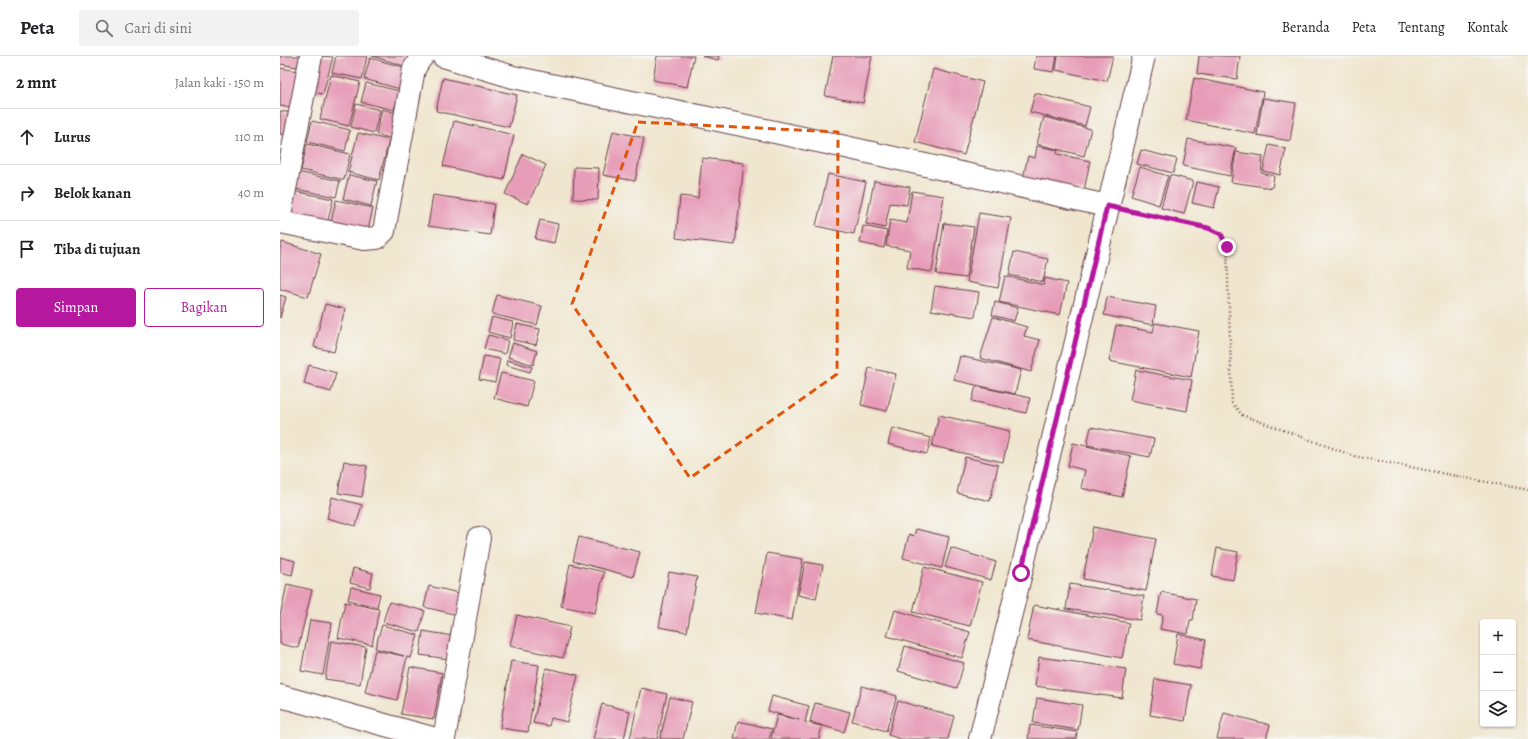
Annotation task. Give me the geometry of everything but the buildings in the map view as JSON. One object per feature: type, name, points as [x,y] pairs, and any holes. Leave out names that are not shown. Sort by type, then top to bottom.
[{"type":"street","points":[[280,215],[311,56]]},
{"type":"street","points":[[280,222],[364,239],[377,238],[384,231],[414,69],[420,58],[423,56]]},
{"type":"street","points":[[443,56],[513,77],[833,145],[1107,206]]},
{"type":"street","points":[[980,739],[1144,56]]},
{"type":"street","points":[[444,739],[479,538]]},
{"type":"street","points":[[280,696],[436,739]]},
{"type":"path","points":[[1107,206],[1208,228],[1221,234],[1227,247],[1232,403],[1245,417],[1354,456],[1528,490]]},
{"type":"highlighted area","points":[[638,122],[838,132],[837,374],[690,478],[572,304]]},
{"type":"route","points":[[1021,573],[1107,206],[1208,228],[1221,234],[1227,247]]}]
